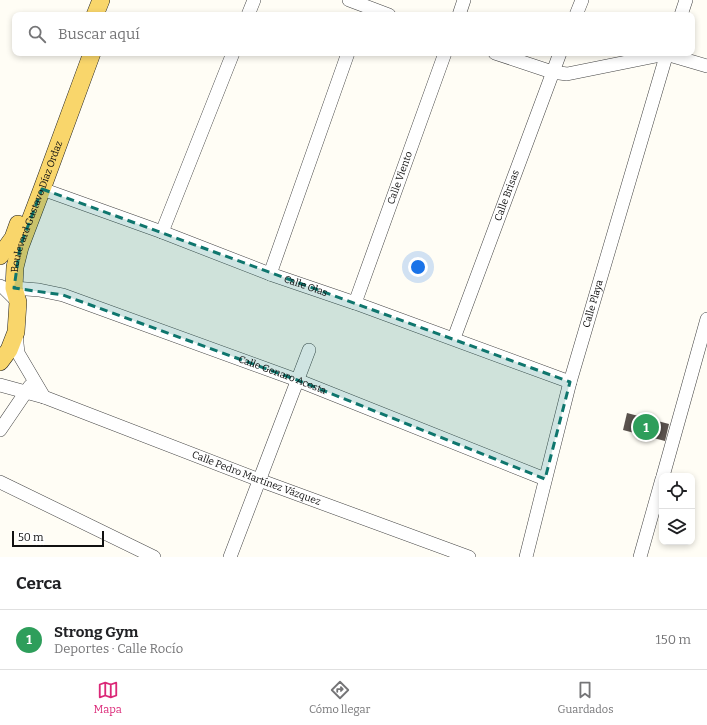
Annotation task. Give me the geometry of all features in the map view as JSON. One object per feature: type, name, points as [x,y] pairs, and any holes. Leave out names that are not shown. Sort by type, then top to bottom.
[{"type":"main road","points":[[96,12],[100,0]]},
{"type":"main road","points":[[107,12],[111,0]]},
{"type":"main road","name":"Boulevard Gustavo Díaz Ordaz","points":[[0,256],[13,238],[80,56]]},
{"type":"main road","name":"Boulevard Gustavo Díaz Ordaz","points":[[0,362],[9,350],[16,332],[11,292],[20,246],[91,56]]},
{"type":"street","points":[[249,12],[254,0]]},
{"type":"street","points":[[349,0],[380,12]]},
{"type":"street","points":[[460,12],[464,0]]},
{"type":"street","points":[[577,12],[582,0]]},
{"type":"street","points":[[682,12],[686,0]]},
{"type":"street","points":[[162,232],[232,56]]},
{"type":"street","points":[[270,274],[347,56]]},
{"type":"street","name":"Calle Viento","points":[[355,303],[444,56]]},
{"type":"street","points":[[504,56],[552,72],[567,74],[656,56]]},
{"type":"street","name":"Calle Brisas","points":[[454,338],[559,56]]},
{"type":"street","name":"Calle Playa","points":[[526,557],[570,382],[665,56]]},
{"type":"street","points":[[673,56],[707,66]]},
{"type":"street","name":"Calle Olas","points":[[42,189],[162,232],[270,274],[454,338],[570,382]]},
{"type":"street","name":"Calle Genaro Acosta","points":[[11,292],[39,290],[63,295],[297,380],[545,480]]},
{"type":"street","points":[[664,473],[707,320]]},
{"type":"street","points":[[16,332],[18,353],[44,397]]},
{"type":"street","points":[[230,557],[309,350]]},
{"type":"street","points":[[0,430],[34,379]]},
{"type":"street","name":"Calle Pedro Martínez Vázquez","points":[[0,385],[44,397],[259,480],[469,557]]},
{"type":"street","points":[[0,482],[154,557]]},
{"type":"street","points":[[640,557],[659,490]]},
{"type":"highlighted area","points":[[42,189],[570,382],[545,479],[297,380],[63,295],[14,288],[20,247]]},
{"type":"building","points":[[627,413],[669,424],[665,441],[623,430]]},
{"type":"place","name":"Strong Gym","points":[[646,427]]}]
